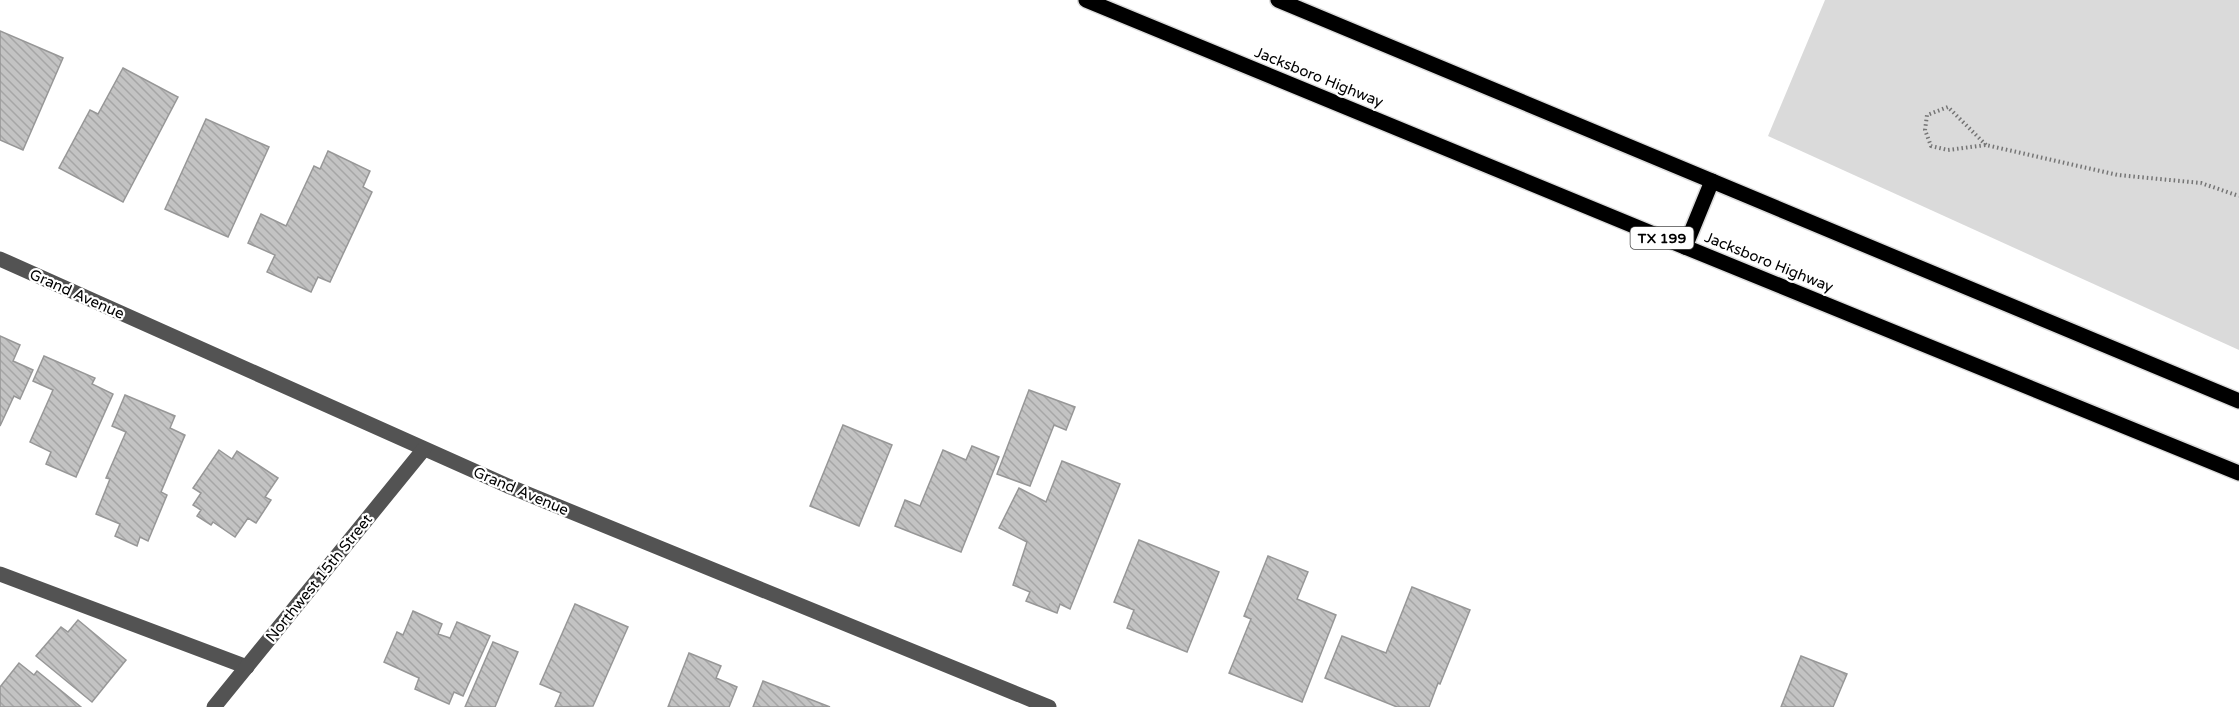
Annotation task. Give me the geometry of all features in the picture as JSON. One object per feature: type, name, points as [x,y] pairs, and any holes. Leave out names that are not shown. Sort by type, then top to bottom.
[{"type":"main road","name":"Jacksboro Highway","points":[[1086,0],[1684,248],[2239,473]]},
{"type":"main road","points":[[1278,0],[2239,401]]},
{"type":"main road","points":[[1684,248],[1712,181]]},
{"type":"street","name":"Grand Avenue","points":[[0,259],[508,486],[1049,707]]},
{"type":"street","name":"Northwest 15th Street","points":[[214,707],[424,449]]},
{"type":"street","points":[[0,574],[247,667]]},
{"type":"path","points":[[1986,145],[1948,107],[1928,116],[1925,130],[1931,146],[1948,150],[1986,145],[2118,175],[2201,183],[2239,196]]},
{"type":"shaded area","points":[[1825,0],[2239,0],[2239,350],[1768,136]]},
{"type":"building","points":[[0,31],[63,58],[23,150],[0,140]]},
{"type":"building","points":[[123,68],[178,97],[123,202],[59,168],[90,110],[98,114]]},
{"type":"building","points":[[206,119],[269,147],[228,237],[165,209]]},
{"type":"building","points":[[328,151],[370,171],[363,187],[372,192],[330,282],[318,277],[311,292],[267,272],[275,255],[248,243],[261,214],[286,226],[314,166],[320,169]]},
{"type":"building","points":[[0,336],[20,345],[13,361],[33,370],[20,399],[14,396],[0,426]]},
{"type":"building","points":[[44,356],[95,378],[92,384],[113,394],[76,477],[46,464],[51,452],[30,442],[53,390],[33,381]]},
{"type":"building","points":[[1029,390],[1075,407],[1066,430],[1054,425],[1030,486],[997,474]]},
{"type":"building","points":[[125,395],[175,416],[170,428],[185,435],[161,492],[167,495],[148,541],[140,537],[137,546],[115,536],[120,524],[96,514],[110,479],[106,478],[126,432],[112,426]]},
{"type":"building","points":[[843,425],[892,445],[859,526],[810,506]]},
{"type":"building","points":[[972,446],[999,457],[961,552],[895,526],[905,500],[920,506],[943,450],[966,460]]},
{"type":"building","points":[[219,450],[232,459],[237,451],[278,478],[265,497],[271,500],[256,523],[248,518],[235,537],[213,522],[211,525],[197,516],[201,510],[193,505],[201,493],[193,488]]},
{"type":"building","points":[[1062,461],[1120,484],[1070,609],[1060,604],[1057,613],[1026,601],[1030,592],[1013,585],[1027,542],[999,528],[1019,488],[1046,502]]},
{"type":"building","points":[[1139,540],[1219,572],[1187,652],[1127,628],[1134,610],[1114,602]]},
{"type":"building","points":[[1268,556],[1308,572],[1297,599],[1336,615],[1302,702],[1229,673],[1251,619],[1244,616]]},
{"type":"building","points":[[1412,587],[1470,610],[1429,707],[1397,707],[1325,678],[1342,636],[1386,653]]},
{"type":"building","points":[[575,604],[628,627],[593,706],[555,707],[561,693],[540,684]]},
{"type":"building","points":[[413,611],[442,624],[438,634],[450,638],[457,622],[490,636],[463,696],[454,692],[449,704],[415,689],[419,678],[384,662],[397,632],[403,635]]},
{"type":"building","points":[[78,620],[126,660],[92,702],[36,656],[61,627],[68,632]]},
{"type":"building","points":[[493,642],[518,652],[495,707],[465,707]]},
{"type":"building","points":[[689,653],[721,666],[716,678],[737,687],[729,707],[668,707]]},
{"type":"building","points":[[1801,656],[1847,674],[1833,707],[1781,707]]},
{"type":"building","points":[[19,663],[34,675],[37,671],[81,707],[0,707],[0,687]]},
{"type":"building","points":[[763,681],[830,707],[753,707]]}]
